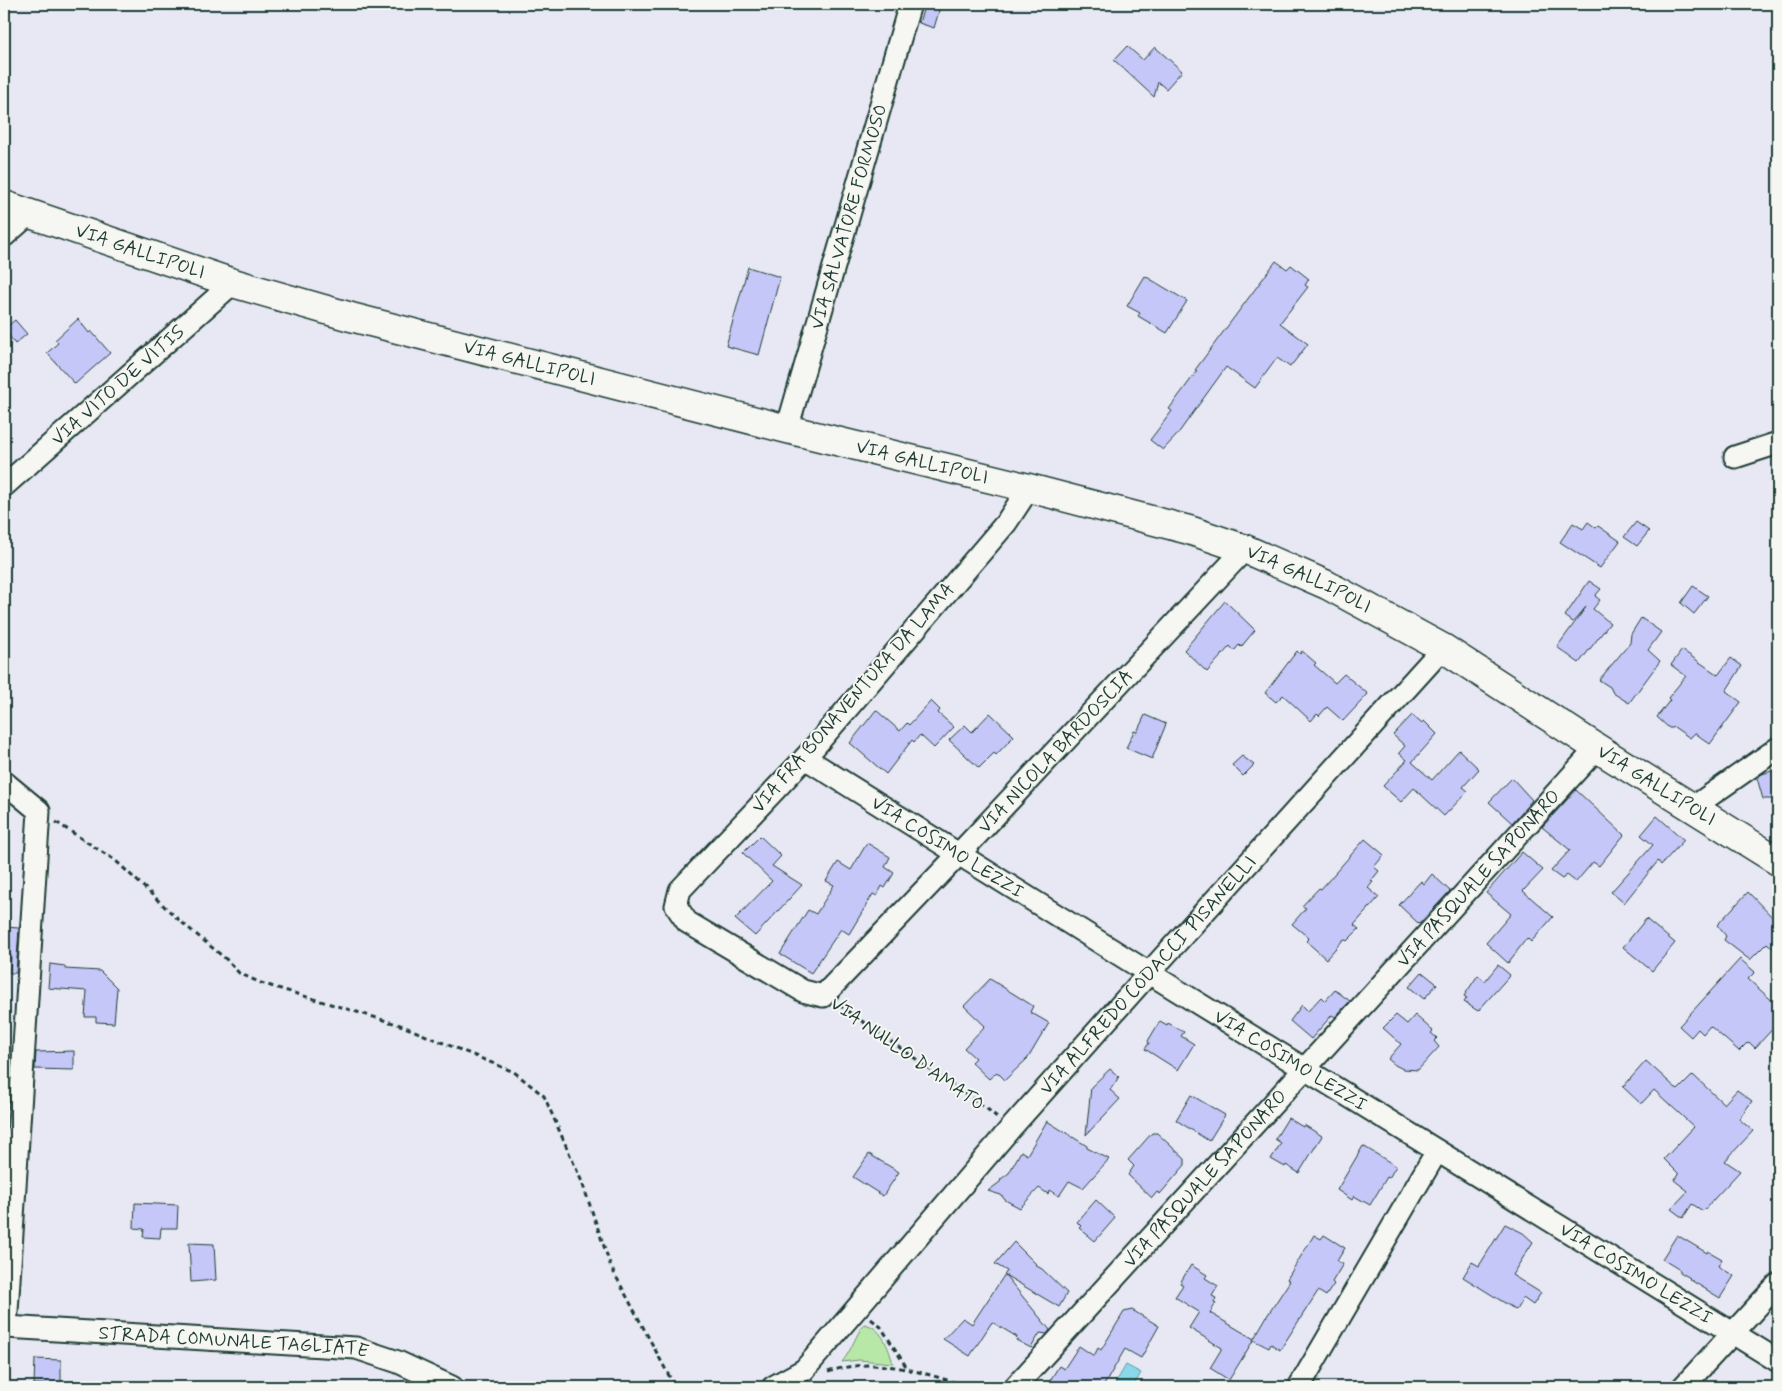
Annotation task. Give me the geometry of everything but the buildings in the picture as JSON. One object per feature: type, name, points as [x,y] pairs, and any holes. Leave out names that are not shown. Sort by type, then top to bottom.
[{"type":"main road","name":"VIA GALLIPOLI","points":[[16,210],[233,283],[350,317],[1029,488],[1189,530],[1245,549],[1326,585],[1443,648],[1597,748],[1778,861]]},
{"type":"street","name":"VIA SALVATORE FORMOSO","points":[[787,428],[910,4]]},
{"type":"street","points":[[4,236],[16,210]]},
{"type":"street","name":"VIA VITO DE VITIS","points":[[4,486],[233,283]]},
{"type":"street","points":[[1735,457],[1778,443]]},
{"type":"street","name":"VIA FRA BONAVENTURA DA LAMA","points":[[676,906],[680,890],[805,758],[1006,523],[1029,488]]},
{"type":"street","name":"VIA NICOLA BARDOSCIA","points":[[823,996],[1245,549]]},
{"type":"street","name":"VIA ALFREDO CODACCI PISANELLI","points":[[804,1370],[1010,1128],[1443,648]]},
{"type":"street","name":"VIA PASQUALE SAPONARO","points":[[1014,1387],[1597,748]]},
{"type":"street","points":[[1692,808],[1778,748]]},
{"type":"street","name":"VIA COSIMO LEZZI","points":[[805,758],[1148,973],[1778,1361]]},
{"type":"street","points":[[4,782],[39,810]]},
{"type":"street","name":"STRADA COMUNALE TAGLIATE","points":[[39,810],[5,1327],[356,1348],[398,1362],[452,1387]]},
{"type":"street","name":"VIA NULLO D'AMATO","points":[[676,906],[687,922],[803,991],[823,996]]},
{"type":"street","points":[[1299,1387],[1437,1151]]},
{"type":"street","points":[[1683,1387],[1778,1284]]},
{"type":"street","points":[[773,1387],[804,1370]]},
{"type":"path","points":[[39,810],[116,861],[179,920],[227,960],[239,973],[261,983],[400,1025],[514,1072],[544,1096],[582,1182],[611,1267],[675,1387]]},
{"type":"path","name":"VIA NULLO D'AMATO","points":[[823,996],[857,1017],[986,1108],[1010,1128]]},
{"type":"path","points":[[857,1307],[881,1327],[908,1368]]},
{"type":"path","points":[[804,1370],[826,1372],[852,1366],[879,1365],[908,1368],[970,1387]]},
{"type":"green space","points":[[864,1324],[880,1333],[893,1363],[859,1360],[842,1362]]},
{"type":"water","points":[[1126,1365],[1141,1373],[1133,1387],[1113,1387]]}]
